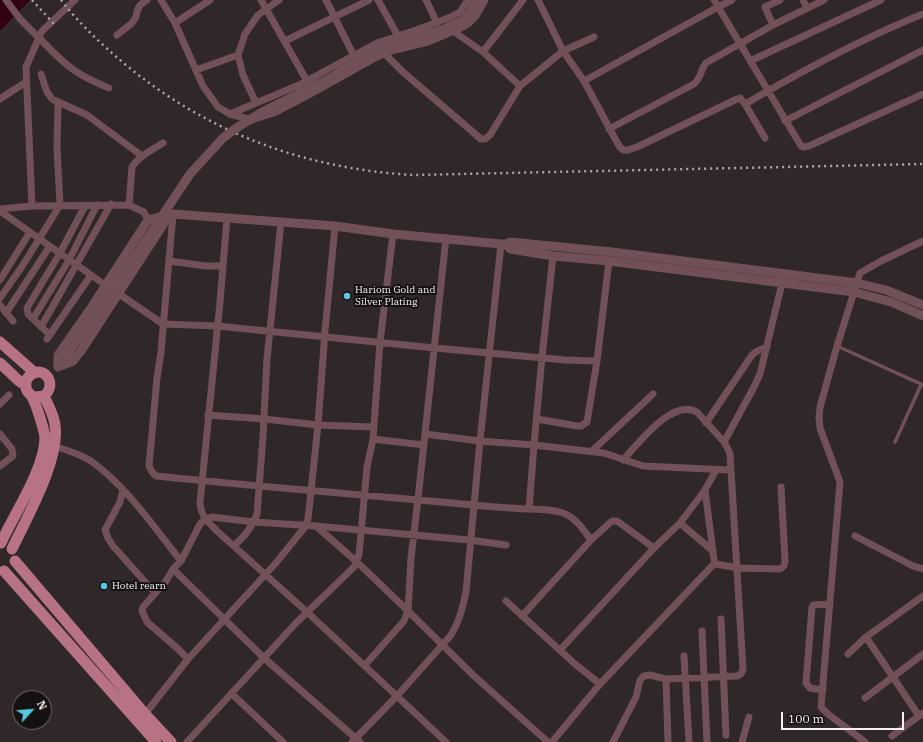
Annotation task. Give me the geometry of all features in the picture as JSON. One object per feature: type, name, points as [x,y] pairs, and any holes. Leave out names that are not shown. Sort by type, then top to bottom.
[{"type":"main road","points":[[0,342],[35,373]]},
{"type":"main road","points":[[0,363],[25,385]]},
{"type":"main road","points":[[32,396],[36,398],[44,396],[50,389],[51,386],[49,378],[42,373],[35,373],[28,377],[25,385],[26,390],[32,396],[44,430],[43,450],[36,471],[0,544],[5,544],[12,549],[14,552],[15,561],[145,714],[171,742]]},
{"type":"main road","points":[[12,549],[46,477],[54,446],[56,435],[55,424],[44,396]]},
{"type":"main road","points":[[15,561],[10,569],[2,571],[156,742]]},
{"type":"street","points":[[6,0],[20,19],[71,70],[109,88]]},
{"type":"street","points":[[32,206],[26,68],[42,31],[75,0]]},
{"type":"street","points":[[117,35],[132,23],[136,17],[140,5],[147,0]]},
{"type":"street","points":[[161,0],[175,23],[203,86],[218,108],[247,120],[260,118],[305,97],[385,54],[428,42],[468,24],[476,16],[485,0]]},
{"type":"street","points":[[175,23],[210,0]]},
{"type":"street","points":[[261,0],[307,81]]},
{"type":"street","points":[[256,104],[243,74],[238,55],[245,34],[252,22],[266,8],[280,0]]},
{"type":"street","points":[[326,0],[354,56]]},
{"type":"street","points":[[284,41],[369,0]]},
{"type":"street","points":[[378,0],[398,36]]},
{"type":"street","points":[[426,0],[437,23]]},
{"type":"street","points":[[230,114],[307,81],[377,43],[437,23],[460,12],[468,0]]},
{"type":"street","points":[[49,378],[113,290],[190,174],[223,138],[238,126],[262,112],[316,86],[376,50],[444,29],[463,20],[469,14],[477,0]]},
{"type":"street","points":[[483,52],[523,0]]},
{"type":"street","points":[[538,0],[563,51],[584,81],[609,129],[623,150],[628,150],[674,130],[740,98],[765,138]]},
{"type":"street","points":[[584,81],[716,3],[732,0]]},
{"type":"street","points":[[762,0],[773,25]]},
{"type":"street","points":[[765,7],[780,0]]},
{"type":"street","points":[[803,0],[807,8]]},
{"type":"street","points":[[609,129],[694,84],[698,81],[701,69],[706,63],[773,25],[824,0]]},
{"type":"street","points":[[750,61],[881,0]]},
{"type":"street","points":[[716,3],[800,146],[804,147],[923,94]]},
{"type":"street","points":[[745,104],[823,61],[892,26],[923,14]]},
{"type":"street","points":[[453,31],[483,52],[520,86]]},
{"type":"street","points":[[385,54],[403,72],[481,139],[484,139],[490,135],[520,86],[563,51],[594,37]]},
{"type":"street","points":[[785,121],[923,50]]},
{"type":"street","points":[[196,70],[238,55]]},
{"type":"street","points":[[41,74],[49,97],[58,103],[87,115],[142,156]]},
{"type":"street","points":[[0,99],[26,82]]},
{"type":"street","points":[[0,298],[23,265],[60,205],[57,148],[58,103]]},
{"type":"street","points":[[129,205],[132,167],[142,156],[163,143]]},
{"type":"street","points":[[0,210],[32,206],[85,206],[97,204],[129,205],[144,212],[148,220]]},
{"type":"street","points":[[33,319],[69,260],[97,204]]},
{"type":"street","points":[[42,327],[111,204]]},
{"type":"street","points":[[85,206],[60,253],[27,308],[28,314],[42,327],[48,337],[91,275]]},
{"type":"street","points":[[0,210],[101,282]]},
{"type":"street","points":[[58,367],[58,355],[103,291],[148,220],[172,214],[335,226],[393,234],[504,244],[510,242],[612,252],[783,279],[854,292],[891,302],[923,316]]},
{"type":"street","points":[[58,367],[73,361],[172,214]]},
{"type":"street","points":[[172,214],[169,261],[149,466],[156,476],[474,505],[542,509],[569,516],[576,521],[591,540]]},
{"type":"street","points":[[227,218],[202,480],[200,503],[201,511],[205,519],[365,665],[446,742]]},
{"type":"street","points":[[234,546],[250,529],[257,514],[270,331],[281,222]]},
{"type":"street","points":[[145,714],[188,659],[225,620],[306,527],[318,425],[324,337],[335,226]]},
{"type":"street","points":[[0,280],[30,232]]},
{"type":"street","points":[[187,742],[307,612],[328,594],[357,562],[362,531],[367,467],[373,439],[380,342],[393,234]]},
{"type":"street","points":[[365,665],[404,621],[408,611],[413,536],[446,238]]},
{"type":"street","points":[[865,742],[824,711],[821,707],[840,482],[824,440],[819,416],[820,407],[860,273],[923,241]]},
{"type":"street","points":[[504,244],[510,249],[553,256],[783,279],[856,283],[886,290],[923,305]]},
{"type":"street","points":[[173,569],[264,658],[356,741],[451,635],[458,624],[462,613],[466,592],[469,540],[474,505],[489,352],[504,244]]},
{"type":"street","points":[[6,313],[50,246]]},
{"type":"street","points":[[529,509],[542,357],[553,256]]},
{"type":"street","points":[[169,261],[206,266],[223,266]]},
{"type":"street","points":[[537,419],[577,426],[587,422],[597,361],[609,261]]},
{"type":"street","points":[[724,442],[760,374],[783,279]]},
{"type":"street","points":[[119,294],[163,324],[217,326],[435,348],[597,361]]},
{"type":"street","points":[[0,305],[13,321]]},
{"type":"street","points":[[706,423],[752,356],[757,351],[767,347]]},
{"type":"street","points":[[592,450],[653,394]]},
{"type":"street","points":[[0,404],[9,395]]},
{"type":"street","points":[[613,742],[636,698],[640,680],[644,676],[650,675],[666,679],[737,676],[741,674],[743,669],[730,454],[724,442],[697,412],[692,409],[685,409],[676,412],[656,424],[623,460]]},
{"type":"street","points":[[208,415],[318,425],[373,428]]},
{"type":"street","points":[[0,434],[12,449],[13,456],[0,466]]},
{"type":"street","points":[[425,434],[480,441],[592,450],[643,466],[730,470]]},
{"type":"street","points":[[373,439],[424,445]]},
{"type":"street","points":[[54,446],[90,461],[123,490],[182,561]]},
{"type":"street","points":[[560,650],[654,548],[680,523],[705,490],[716,470]]},
{"type":"street","points":[[552,742],[600,684],[712,566],[716,564],[738,568],[779,569],[785,565],[780,487]]},
{"type":"street","points":[[123,490],[120,502],[106,530],[108,538],[113,546],[155,593]]},
{"type":"street","points":[[705,490],[716,564]]},
{"type":"street","points":[[188,659],[146,622],[142,611],[143,607],[166,581],[173,569],[182,561],[200,524],[205,519],[212,517],[306,527],[316,526],[469,540],[506,546]]},
{"type":"street","points":[[522,616],[591,540],[612,521],[617,522],[654,548]]},
{"type":"street","points":[[680,523],[713,551]]},
{"type":"street","points":[[316,526],[357,562],[473,676],[548,742]]},
{"type":"street","points":[[855,536],[913,566],[923,569]]},
{"type":"street","points":[[848,654],[866,637],[923,596]]},
{"type":"street","points":[[506,601],[600,684]]},
{"type":"street","points":[[823,690],[810,688],[806,683],[812,607],[816,604],[830,604]]},
{"type":"street","points":[[721,618],[726,735]]},
{"type":"street","points":[[702,631],[707,742]]},
{"type":"street","points":[[866,637],[892,677],[921,715],[892,736]]},
{"type":"street","points":[[865,698],[923,654]]},
{"type":"street","points":[[684,656],[688,742]]},
{"type":"street","points":[[666,679],[668,742]]},
{"type":"street","points":[[232,694],[282,742]]},
{"type":"street","points":[[742,742],[749,717]]},
{"type":"lane","points":[[837,346],[922,385],[895,442]]},
{"type":"shaded area","points":[[0,0],[30,0],[0,31]]},
{"type":"railway","points":[[32,0],[55,25]]},
{"type":"railway","points":[[61,0],[89,32],[120,60],[186,108],[221,126],[258,142],[295,155],[334,165],[414,175],[923,164]]},
{"type":"place","name":"Hariom Gold and Silver Plating","points":[[347,296]]},
{"type":"place","name":"Hotel rearn","points":[[104,586]]}]
